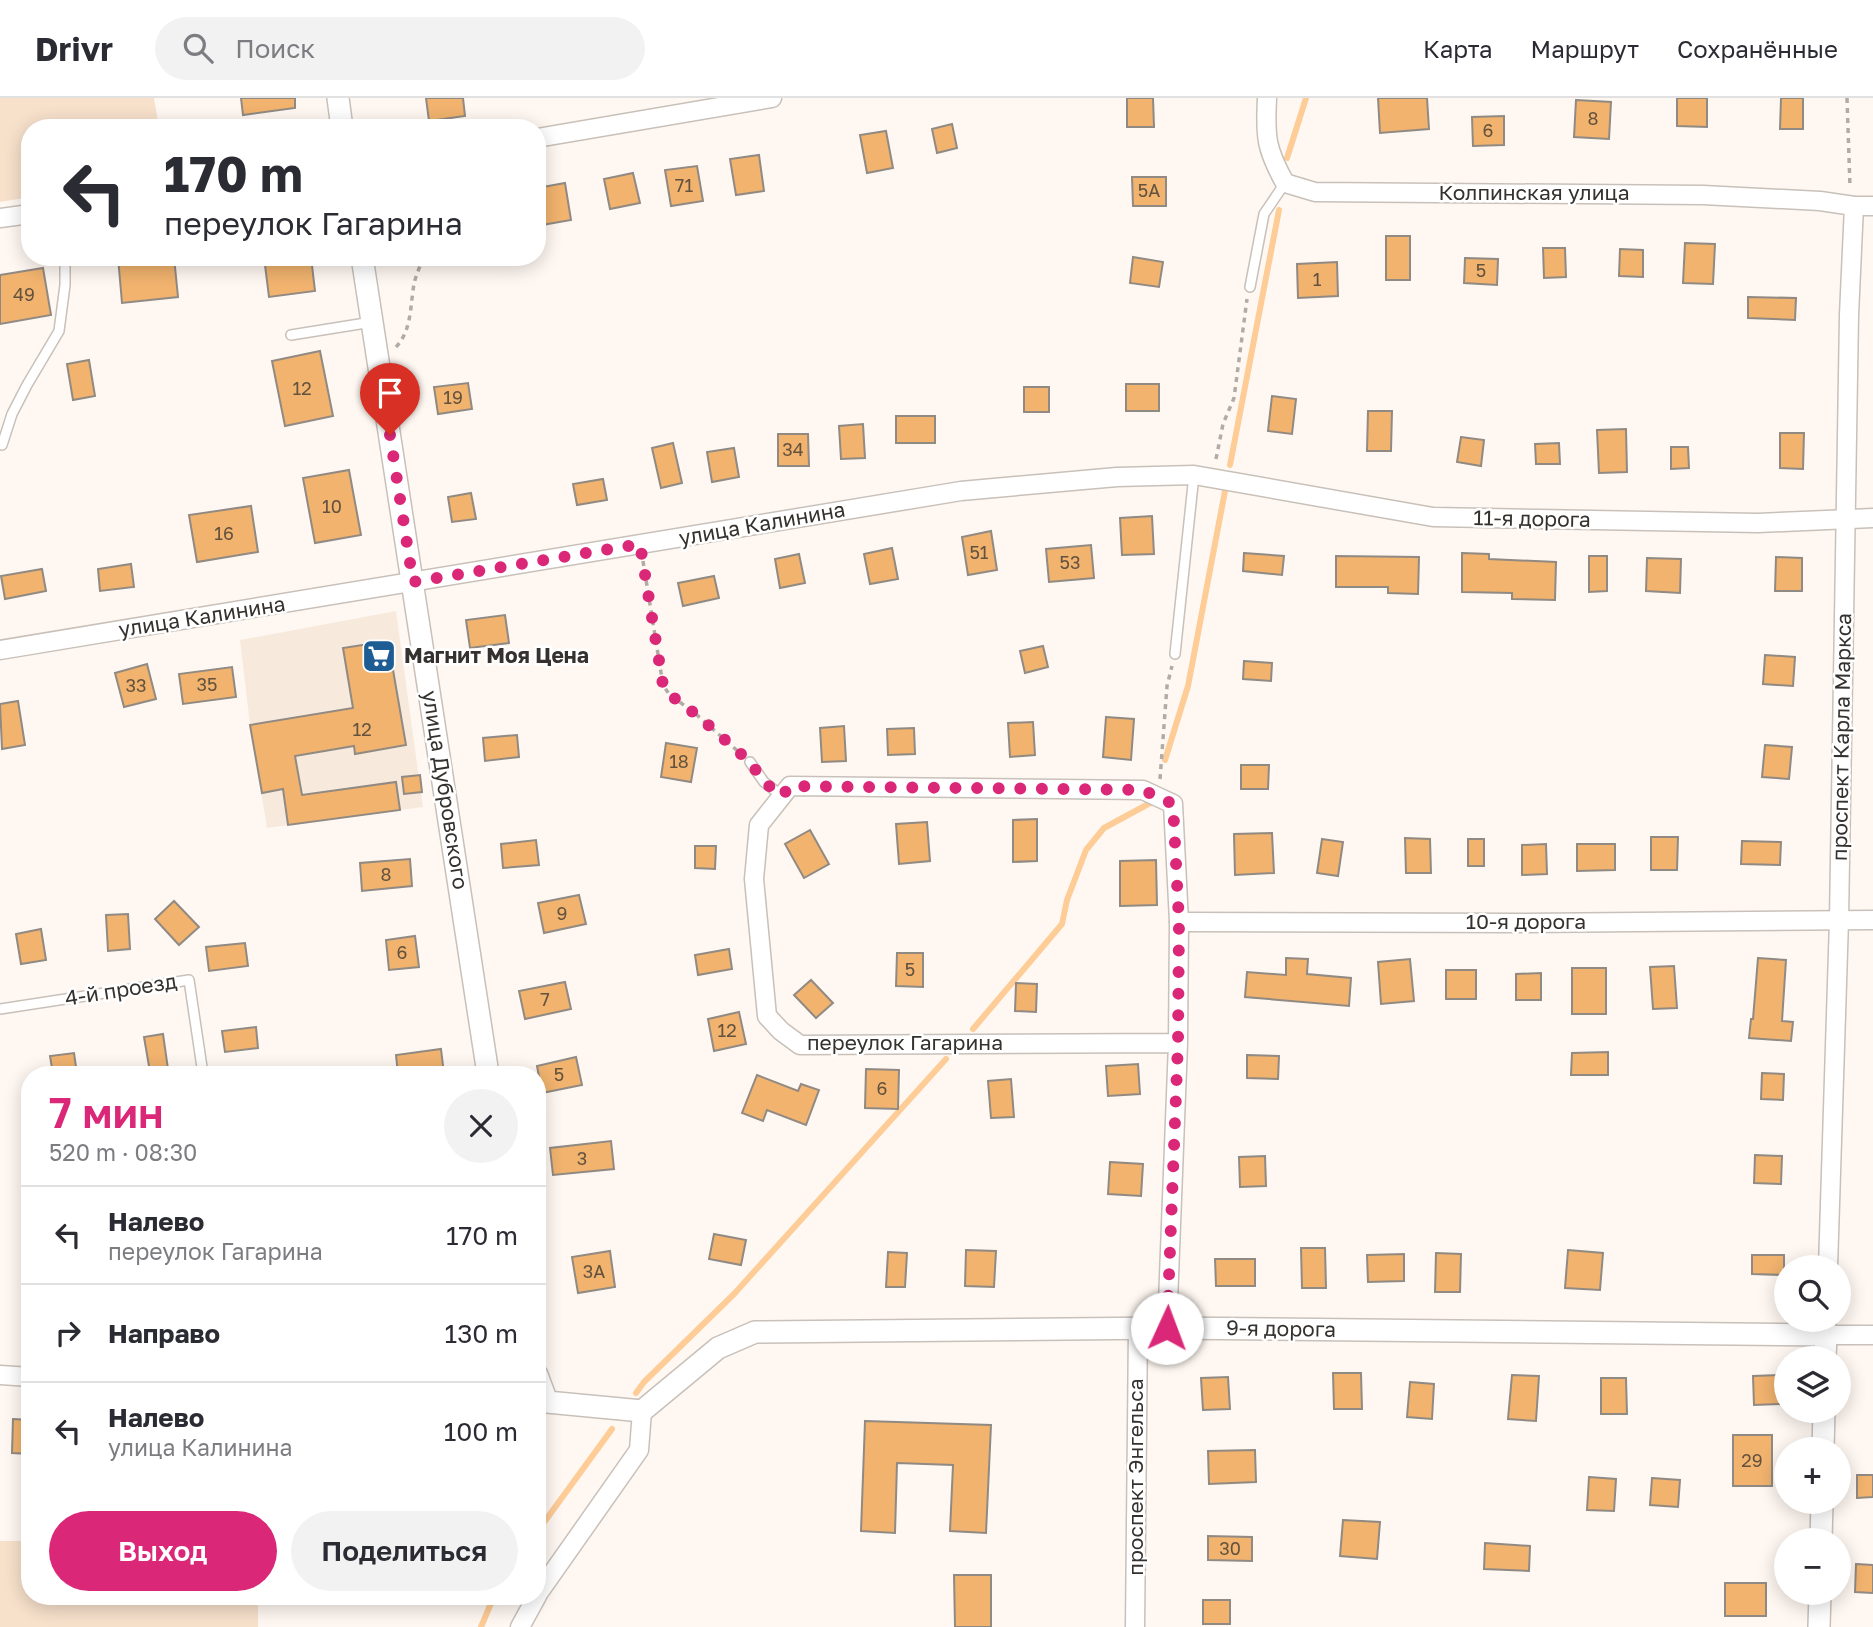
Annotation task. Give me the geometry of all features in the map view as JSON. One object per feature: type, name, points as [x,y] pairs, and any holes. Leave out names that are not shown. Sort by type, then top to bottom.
[{"type":"street","points":[[338,98],[341,119]]},
{"type":"street","points":[[546,136],[772,98]]},
{"type":"street","points":[[1267,98],[1265,135],[1272,159],[1285,183]]},
{"type":"street","name":"Колпинская улица","points":[[1285,183],[1314,191],[1703,195],[1873,206]]},
{"type":"street","name":"проспект Карла Маркса","points":[[1828,1255],[1839,920],[1849,329],[1854,206]]},
{"type":"street","points":[[0,218],[21,215]]},
{"type":"street","name":"улица Дубровского","points":[[363,266],[487,1066]]},
{"type":"street","name":"11-я дорога","points":[[1194,475],[1433,517],[1758,523],[1873,518]]},
{"type":"street","name":"улица Калинина","points":[[0,650],[961,491],[1117,477],[1194,475]]},
{"type":"street","points":[[782,796],[790,786],[1143,790],[1168,801],[1179,922],[1178,1043],[1167,1328]]},
{"type":"street","name":"переулок Гагарина","points":[[782,796],[759,825],[754,880],[768,1016],[781,1031],[800,1045],[1178,1043]]},
{"type":"street","name":"10-я дорога","points":[[1179,922],[1873,920]]},
{"type":"street","name":"9-я дорога","points":[[642,1411],[718,1348],[755,1332],[1138,1328],[1774,1327]]},
{"type":"street","name":"проспект Энгельса","points":[[1135,1627],[1138,1328]]},
{"type":"street","name":"9-я дорога","points":[[1851,1331],[1873,1335]]},
{"type":"street","points":[[0,1375],[21,1376]]},
{"type":"street","points":[[546,1401],[642,1411],[639,1450],[546,1583]]},
{"type":"street","points":[[520,1627],[532,1605]]},
{"type":"street","points":[[1819,1627],[1820,1605]]},
{"type":"lane","points":[[1250,287],[1264,214],[1285,183]]},
{"type":"lane","points":[[2,445],[12,414],[59,331],[65,266]]},
{"type":"lane","points":[[291,335],[372,322]]},
{"type":"lane","points":[[1175,654],[1194,475]]},
{"type":"lane","points":[[750,762],[764,782],[782,796]]},
{"type":"lane","name":"4-й проезд","points":[[0,1009],[188,980],[202,1066]]},
{"type":"path","points":[[1846,98],[1848,178],[1854,206]]},
{"type":"path","points":[[378,358],[391,352],[405,338],[415,280],[420,266]]},
{"type":"path","points":[[1219,440],[1234,398],[1250,287]]},
{"type":"path","points":[[640,544],[663,685],[669,694],[750,762]]},
{"type":"path","points":[[1167,686],[1160,774],[1168,801]]},
{"type":"shaded area","points":[[0,98],[154,98],[158,119],[21,119],[21,198],[0,202]]},
{"type":"shaded area","points":[[396,611],[423,807],[267,828],[250,725],[240,640]]},
{"type":"shaded area","points":[[0,1541],[21,1541],[21,1605],[258,1605],[258,1627],[0,1627]]},
{"type":"building","points":[[241,98],[295,98],[295,108],[243,115]]},
{"type":"building","points":[[426,98],[463,98],[465,116],[429,119]]},
{"type":"building","points":[[1127,98],[1153,98],[1154,127],[1127,127]]},
{"type":"building","points":[[1378,98],[1427,98],[1429,129],[1380,133]]},
{"type":"building","points":[[1677,98],[1707,98],[1707,127],[1677,126]]},
{"type":"building","points":[[1781,98],[1803,98],[1803,129],[1780,129]]},
{"type":"building","points":[[1576,100],[1611,102],[1609,139],[1574,137]]},
{"type":"building","points":[[1504,116],[1504,145],[1473,146],[1472,117]]},
{"type":"building","points":[[952,124],[957,148],[937,153],[932,129]]},
{"type":"building","points":[[886,131],[893,168],[867,173],[860,135]]},
{"type":"building","points":[[759,155],[764,191],[736,195],[730,159]]},
{"type":"building","points":[[697,166],[703,201],[671,206],[665,170]]},
{"type":"building","points":[[633,173],[640,203],[610,209],[604,179]]},
{"type":"building","points":[[1132,177],[1166,177],[1166,206],[1133,206]]},
{"type":"building","points":[[565,183],[571,220],[546,224],[546,186]]},
{"type":"building","points":[[1386,236],[1410,236],[1410,280],[1386,280]]},
{"type":"building","points":[[1685,243],[1715,244],[1713,284],[1683,283]]},
{"type":"building","points":[[1543,248],[1565,248],[1566,277],[1544,278]]},
{"type":"building","points":[[1620,249],[1643,250],[1643,277],[1619,276]]},
{"type":"building","points":[[1133,257],[1163,262],[1159,287],[1130,283]]},
{"type":"building","points":[[1465,258],[1498,259],[1497,285],[1464,283]]},
{"type":"building","points":[[1337,262],[1338,296],[1298,298],[1297,264]]},
{"type":"building","points":[[119,266],[175,266],[178,297],[122,303]]},
{"type":"building","points":[[265,266],[312,266],[315,291],[269,297]]},
{"type":"building","points":[[43,268],[51,315],[0,324],[0,275]]},
{"type":"building","points":[[1748,297],[1796,298],[1795,320],[1748,318]]},
{"type":"building","points":[[320,351],[333,416],[285,426],[272,361]]},
{"type":"building","points":[[89,360],[95,396],[73,400],[67,364]]},
{"type":"building","points":[[468,383],[472,409],[438,414],[434,387]]},
{"type":"building","points":[[1126,384],[1159,384],[1159,411],[1126,411]]},
{"type":"building","points":[[1024,387],[1049,387],[1049,412],[1024,412]]},
{"type":"building","points":[[1272,396],[1296,399],[1292,434],[1268,431]]},
{"type":"building","points":[[1368,411],[1392,411],[1391,451],[1367,451]]},
{"type":"building","points":[[896,416],[935,416],[935,443],[896,443]]},
{"type":"building","points":[[863,424],[865,458],[841,459],[839,426]]},
{"type":"building","points":[[1626,429],[1627,472],[1599,473],[1597,430]]},
{"type":"building","points":[[1780,433],[1804,433],[1803,469],[1780,468]]},
{"type":"building","points":[[778,434],[808,434],[809,466],[778,466]]},
{"type":"building","points":[[1461,437],[1484,440],[1481,466],[1457,462]]},
{"type":"building","points":[[673,443],[682,483],[661,488],[652,448]]},
{"type":"building","points":[[1559,443],[1560,464],[1536,464],[1535,444]]},
{"type":"building","points":[[1671,447],[1688,447],[1689,468],[1671,469]]},
{"type":"building","points":[[734,448],[739,477],[712,482],[707,452]]},
{"type":"building","points":[[349,470],[361,535],[315,543],[303,478]]},
{"type":"building","points":[[603,479],[607,500],[577,505],[573,484]]},
{"type":"building","points":[[471,493],[476,519],[452,522],[448,497]]},
{"type":"building","points":[[251,506],[258,552],[197,562],[189,515]]},
{"type":"building","points":[[1152,516],[1154,554],[1122,555],[1120,518]]},
{"type":"building","points":[[991,531],[997,570],[968,575],[962,537]]},
{"type":"building","points":[[1091,545],[1094,578],[1049,582],[1046,549]]},
{"type":"building","points":[[892,548],[898,579],[870,584],[864,554]]},
{"type":"building","points":[[1244,553],[1284,556],[1282,575],[1243,571]]},
{"type":"building","points":[[1462,553],[1489,554],[1489,559],[1556,562],[1555,600],[1512,599],[1512,593],[1462,592]]},
{"type":"building","points":[[799,554],[805,583],[780,588],[775,559]]},
{"type":"building","points":[[1336,556],[1419,557],[1418,594],[1388,593],[1388,587],[1336,587]]},
{"type":"building","points":[[1589,556],[1607,556],[1607,591],[1589,592]]},
{"type":"building","points":[[1776,557],[1802,558],[1802,591],[1775,591]]},
{"type":"building","points":[[1647,558],[1681,559],[1680,593],[1646,591]]},
{"type":"building","points":[[131,564],[134,587],[100,591],[98,569]]},
{"type":"building","points":[[42,569],[46,591],[5,599],[1,576]]},
{"type":"building","points":[[714,576],[719,598],[683,606],[678,583]]},
{"type":"building","points":[[505,615],[509,643],[470,648],[466,620]]},
{"type":"building","points":[[388,641],[406,745],[355,754],[354,746],[295,756],[302,795],[396,782],[400,810],[288,825],[283,789],[262,793],[250,725],[353,708],[343,648]]},
{"type":"building","points":[[1043,646],[1048,667],[1025,673],[1020,651]]},
{"type":"building","points":[[1765,655],[1795,657],[1793,686],[1763,684]]},
{"type":"building","points":[[1244,661],[1272,663],[1271,681],[1243,679]]},
{"type":"building","points":[[147,664],[156,699],[124,707],[115,673]]},
{"type":"building","points":[[232,667],[236,697],[183,704],[179,674]]},
{"type":"building","points":[[18,701],[25,745],[2,749],[0,704]]},
{"type":"building","points":[[1106,717],[1134,719],[1131,760],[1103,757]]},
{"type":"building","points":[[1033,722],[1035,755],[1010,757],[1008,723]]},
{"type":"building","points":[[844,726],[846,761],[822,762],[820,728]]},
{"type":"building","points":[[914,728],[915,754],[888,755],[887,729]]},
{"type":"building","points":[[517,735],[519,757],[485,761],[483,738]]},
{"type":"building","points":[[666,743],[697,748],[691,782],[661,777]]},
{"type":"building","points":[[1765,745],[1792,747],[1789,779],[1762,777]]},
{"type":"building","points":[[1241,765],[1269,765],[1268,789],[1241,789]]},
{"type":"building","points":[[420,775],[422,792],[404,794],[402,777]]},
{"type":"building","points":[[1037,819],[1037,861],[1013,862],[1013,820]]},
{"type":"building","points":[[927,822],[930,861],[899,864],[896,824]]},
{"type":"building","points":[[810,830],[829,864],[804,878],[785,844]]},
{"type":"building","points":[[1272,833],[1274,873],[1235,875],[1234,834]]},
{"type":"building","points":[[1651,837],[1678,837],[1677,870],[1651,870]]},
{"type":"building","points":[[1405,838],[1430,839],[1431,873],[1406,873]]},
{"type":"building","points":[[1322,839],[1343,842],[1338,876],[1317,873]]},
{"type":"building","points":[[1468,839],[1484,839],[1484,866],[1468,866]]},
{"type":"building","points":[[536,840],[539,865],[503,868],[501,844]]},
{"type":"building","points":[[1742,841],[1781,842],[1780,865],[1741,864]]},
{"type":"building","points":[[1546,844],[1547,874],[1522,875],[1522,845]]},
{"type":"building","points":[[1577,844],[1615,844],[1615,870],[1577,871]]},
{"type":"building","points":[[695,846],[716,846],[715,869],[695,868]]},
{"type":"building","points":[[410,859],[412,886],[362,891],[360,863]]},
{"type":"building","points":[[1156,860],[1157,905],[1120,906],[1120,861]]},
{"type":"building","points":[[579,895],[586,924],[544,933],[538,903]]},
{"type":"building","points":[[174,901],[199,927],[179,945],[155,919]]},
{"type":"building","points":[[128,914],[130,949],[108,951],[106,915]]},
{"type":"building","points":[[41,929],[46,960],[21,964],[16,934]]},
{"type":"building","points":[[415,936],[419,967],[389,970],[386,940]]},
{"type":"building","points":[[245,943],[248,966],[209,971],[206,947]]},
{"type":"building","points":[[729,949],[732,969],[698,975],[695,955]]},
{"type":"building","points":[[897,953],[923,953],[923,987],[896,986]]},
{"type":"building","points":[[1286,958],[1308,959],[1307,974],[1351,978],[1349,1006],[1245,997],[1247,972],[1286,975]]},
{"type":"building","points":[[1758,958],[1786,960],[1782,1021],[1793,1022],[1791,1041],[1749,1038]]},
{"type":"building","points":[[1410,959],[1414,1001],[1381,1004],[1378,962]]},
{"type":"building","points":[[1674,966],[1677,1008],[1653,1009],[1650,967]]},
{"type":"building","points":[[1572,968],[1606,968],[1606,1014],[1572,1014]]},
{"type":"building","points":[[1446,970],[1476,970],[1476,999],[1446,999]]},
{"type":"building","points":[[1541,973],[1541,1000],[1516,1000],[1516,974]]},
{"type":"building","points":[[811,980],[833,1003],[816,1018],[794,995]]},
{"type":"building","points":[[565,982],[571,1009],[525,1019],[519,991]]},
{"type":"building","points":[[1016,983],[1037,984],[1036,1012],[1015,1011]]},
{"type":"building","points":[[739,1012],[746,1044],[714,1051],[708,1019]]},
{"type":"building","points":[[256,1027],[258,1048],[225,1052],[222,1031]]},
{"type":"building","points":[[163,1034],[168,1066],[149,1066],[144,1037]]},
{"type":"building","points":[[441,1049],[443,1066],[397,1066],[396,1055]]},
{"type":"building","points":[[1608,1052],[1608,1075],[1571,1075],[1572,1053]]},
{"type":"building","points":[[74,1053],[76,1066],[52,1066],[50,1056]]},
{"type":"building","points":[[1247,1055],[1279,1056],[1278,1079],[1247,1078]]},
{"type":"building","points":[[576,1057],[582,1085],[546,1092],[546,1066],[537,1066]]},
{"type":"building","points":[[1138,1064],[1140,1094],[1108,1096],[1106,1066]]},
{"type":"building","points":[[866,1069],[899,1070],[898,1109],[865,1108]]},
{"type":"building","points":[[1762,1073],[1784,1074],[1783,1100],[1761,1099]]},
{"type":"building","points":[[757,1075],[798,1091],[801,1084],[819,1090],[806,1125],[767,1110],[763,1121],[742,1113]]},
{"type":"building","points":[[1011,1079],[1014,1117],[991,1118],[988,1081]]},
{"type":"building","points":[[611,1141],[614,1169],[553,1175],[550,1148]]},
{"type":"building","points":[[1755,1155],[1782,1156],[1781,1184],[1754,1183]]},
{"type":"building","points":[[1265,1156],[1266,1186],[1240,1187],[1239,1157]]},
{"type":"building","points":[[1110,1162],[1143,1164],[1141,1196],[1108,1194]]},
{"type":"building","points":[[714,1234],[746,1240],[741,1265],[709,1259]]},
{"type":"building","points":[[1301,1248],[1325,1248],[1326,1288],[1302,1288]]},
{"type":"building","points":[[966,1250],[996,1251],[994,1287],[965,1286]]},
{"type":"building","points":[[1568,1250],[1603,1253],[1600,1290],[1565,1288]]},
{"type":"building","points":[[610,1251],[615,1287],[578,1293],[572,1257]]},
{"type":"building","points":[[888,1252],[907,1253],[905,1287],[886,1287]]},
{"type":"building","points":[[1436,1253],[1461,1254],[1460,1292],[1435,1292]]},
{"type":"building","points":[[1404,1254],[1404,1281],[1368,1282],[1367,1255]]},
{"type":"building","points":[[1752,1255],[1774,1255],[1774,1275],[1752,1274]]},
{"type":"building","points":[[1215,1259],[1255,1259],[1255,1286],[1216,1286]]},
{"type":"building","points":[[1333,1373],[1361,1373],[1362,1409],[1334,1409]]},
{"type":"building","points":[[1512,1375],[1539,1376],[1536,1421],[1508,1419]]},
{"type":"building","points":[[1774,1375],[1774,1404],[1754,1405],[1753,1376]]},
{"type":"building","points":[[1228,1377],[1230,1409],[1203,1410],[1201,1378]]},
{"type":"building","points":[[1601,1378],[1626,1378],[1627,1414],[1601,1414]]},
{"type":"building","points":[[1410,1382],[1434,1384],[1432,1419],[1407,1417]]},
{"type":"building","points":[[13,1419],[21,1419],[21,1454],[12,1453]]},
{"type":"building","points":[[865,1421],[991,1425],[986,1533],[950,1531],[953,1465],[897,1463],[895,1533],[861,1531]]},
{"type":"building","points":[[1733,1435],[1772,1435],[1772,1486],[1733,1486]]},
{"type":"building","points":[[1255,1450],[1256,1482],[1209,1484],[1208,1451]]},
{"type":"building","points":[[1857,1475],[1873,1475],[1873,1497],[1857,1498]]},
{"type":"building","points":[[1589,1477],[1616,1479],[1614,1511],[1587,1510]]},
{"type":"building","points":[[1652,1478],[1680,1480],[1678,1507],[1650,1505]]},
{"type":"building","points":[[1343,1520],[1380,1522],[1377,1559],[1340,1556]]},
{"type":"building","points":[[1208,1536],[1252,1537],[1252,1561],[1208,1560]]},
{"type":"building","points":[[1485,1543],[1530,1546],[1529,1571],[1484,1569]]},
{"type":"building","points":[[1856,1564],[1873,1565],[1873,1593],[1855,1592]]},
{"type":"building","points":[[954,1575],[991,1575],[991,1627],[955,1627]]},
{"type":"building","points":[[1725,1583],[1766,1583],[1766,1616],[1725,1616]]},
{"type":"building","points":[[1203,1600],[1230,1600],[1230,1624],[1203,1624]]},
{"type":"waterway","points":[[1287,158],[1306,98]]},
{"type":"waterway","points":[[1230,465],[1279,210]]},
{"type":"waterway","points":[[1165,760],[1188,686],[1225,491]]},
{"type":"waterway","points":[[973,1029],[1062,924],[1067,900],[1086,850],[1104,828],[1152,802]]},
{"type":"waterway","points":[[636,1393],[734,1294],[946,1059]]},
{"type":"waterway","points":[[546,1520],[612,1429]]},
{"type":"waterway","points":[[481,1627],[490,1605]]},
{"type":"place","name":"Магнит Моя Цена","points":[[379,656]]},
{"type":"route","points":[[390,435],[413,582],[640,544],[663,685],[680,704],[697,715],[750,762],[764,782],[782,796],[790,786],[1143,790],[1173,804],[1179,922],[1178,1043],[1167,1328]]}]
